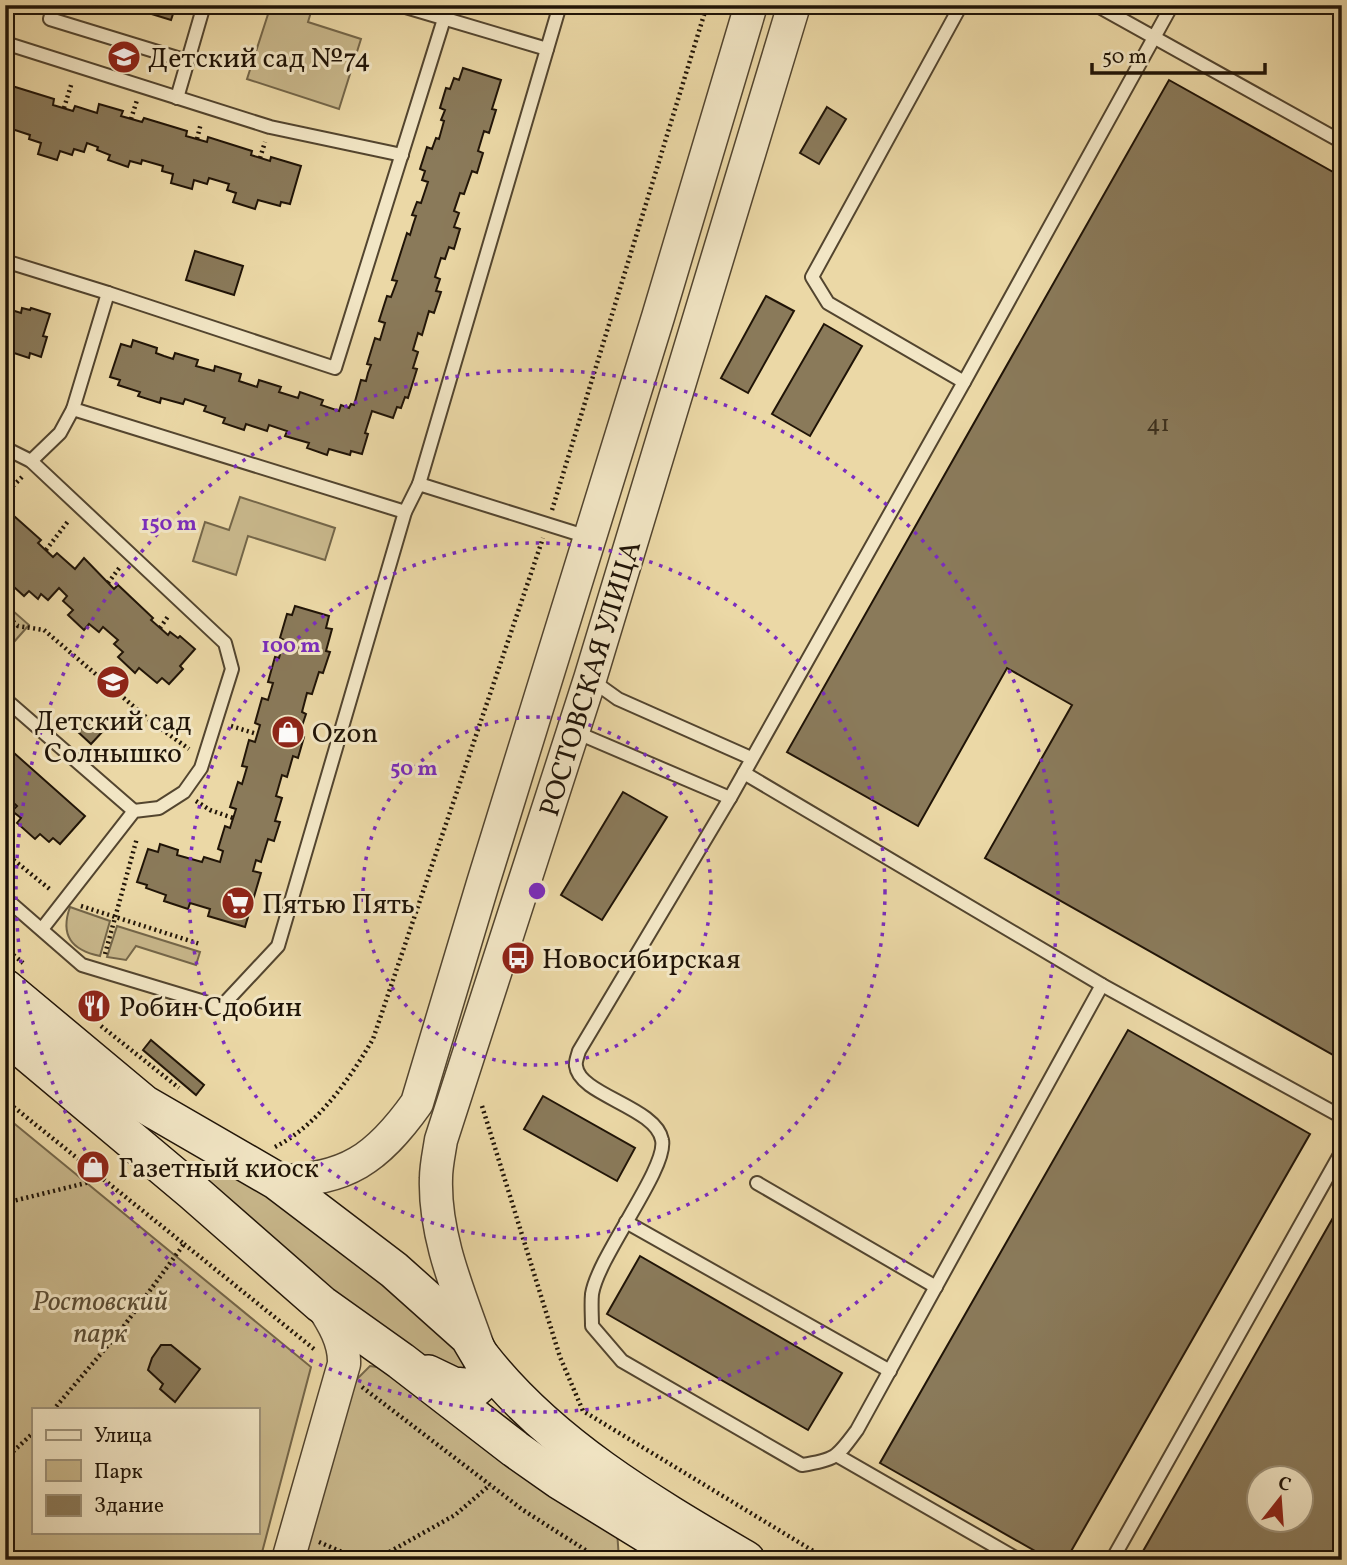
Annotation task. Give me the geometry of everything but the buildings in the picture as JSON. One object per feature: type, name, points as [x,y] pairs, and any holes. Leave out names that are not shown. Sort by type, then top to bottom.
[{"type":"main road","points":[[5,988],[144,1104],[222,1149],[274,1165],[468,1337],[508,1391],[575,1448],[660,1509],[746,1560]]},
{"type":"main road","points":[[5,1034],[192,1191],[321,1304],[653,1548],[690,1560]]},
{"type":"main road","points":[[192,1191],[188,1177],[194,1158],[207,1149],[222,1149]]},
{"type":"main road","points":[[401,1361],[453,1386],[475,1388],[485,1379],[485,1364],[481,1355]]},
{"type":"street","name":"РОСТОВСКАЯ УЛИЦА","points":[[274,1165],[307,1181],[355,1165],[373,1154],[398,1130],[417,1103],[751,5]]},
{"type":"street","name":"РОСТОВСКАЯ УЛИЦА","points":[[481,1355],[446,1253],[439,1219],[436,1178],[441,1140],[590,679],[794,5]]},
{"type":"street","points":[[591,537],[629,549]]},
{"type":"street","points":[[292,1546],[343,1373],[343,1345],[321,1304]]},
{"type":"street","points":[[343,1373],[350,1364],[368,1355],[401,1361]]},
{"type":"lane","points":[[54,5],[50,19],[187,61]]},
{"type":"lane","points":[[177,98],[204,5]]},
{"type":"lane","points":[[399,5],[547,49]]},
{"type":"lane","points":[[5,898],[82,965],[220,1007],[278,946],[405,512],[419,484],[560,5]]},
{"type":"lane","points":[[961,5],[812,277],[828,303],[964,382]]},
{"type":"lane","points":[[1096,5],[1342,142]]},
{"type":"lane","points":[[1102,985],[857,1430],[838,1456],[802,1465],[622,1361],[592,1326],[592,1293],[608,1256],[659,1161],[663,1140],[653,1123],[581,1079],[576,1066],[579,1051],[730,798],[1172,5]]},
{"type":"lane","points":[[5,261],[335,368],[444,19]]},
{"type":"lane","points":[[5,43],[270,127],[402,155]]},
{"type":"lane","points":[[32,463],[60,433],[73,410],[108,293]]},
{"type":"lane","points":[[73,410],[405,512]]},
{"type":"lane","points":[[5,448],[32,463],[225,643],[232,669],[201,768],[184,792],[159,808],[139,810],[42,929]]},
{"type":"lane","points":[[419,484],[591,537]]},
{"type":"lane","points":[[590,679],[618,699],[751,758]]},
{"type":"lane","points":[[5,699],[139,810]]},
{"type":"lane","points":[[573,731],[730,798]]},
{"type":"lane","points":[[744,773],[1102,985],[1342,1116]]},
{"type":"lane","points":[[1112,1560],[1342,1151]]},
{"type":"lane","points":[[757,1183],[936,1287]]},
{"type":"lane","points":[[626,1222],[890,1371]]},
{"type":"lane","points":[[838,1456],[1019,1560]]},
{"type":"path","points":[[274,1165],[286,1142],[324,1108],[355,1070],[373,1039],[548,524],[707,5]]},
{"type":"path","points":[[64,108],[76,66]]},
{"type":"path","points":[[5,494],[32,463]]},
{"type":"path","points":[[46,550],[79,507]]},
{"type":"path","points":[[5,614],[18,626],[44,630],[153,723],[204,759]]},
{"type":"path","points":[[215,722],[257,734]]},
{"type":"path","points":[[184,792],[210,810],[233,818]]},
{"type":"path","points":[[104,955],[139,810]]},
{"type":"path","points":[[5,853],[63,901],[200,944]]},
{"type":"path","points":[[93,1020],[183,1091]]},
{"type":"path","points":[[481,1098],[482,1111],[561,1357],[583,1410],[828,1560]]},
{"type":"path","points":[[5,1100],[343,1373],[523,1510],[601,1560]]},
{"type":"path","points":[[5,1203],[103,1179]]},
{"type":"path","points":[[55,1408],[121,1330],[184,1244]]},
{"type":"path","points":[[5,1459],[32,1434]]},
{"type":"path","points":[[375,1560],[456,1515],[491,1485]]},
{"type":"path","points":[[292,1546],[360,1560]]},
{"type":"green space","points":[[271,5],[291,5],[311,12],[308,22],[361,39],[339,109],[247,79]]},
{"type":"green space","points":[[240,497],[335,528],[325,560],[248,536],[236,575],[193,561],[205,522],[229,530]]},
{"type":"green space","points":[[5,604],[29,625],[5,652]]},
{"type":"green space","points":[[70,907],[110,921],[100,956],[82,950],[70,940],[66,926]]},
{"type":"green space","points":[[117,926],[200,952],[196,965],[136,946],[126,960],[107,957]]},
{"type":"green space","name":"Ростовский парк","points":[[5,1116],[311,1367],[260,1560],[5,1560]]},
{"type":"green space","points":[[217,1160],[385,1277],[473,1368],[456,1377],[318,1288],[210,1185],[203,1169],[204,1162]]},
{"type":"green space","points":[[370,1366],[390,1369],[617,1530],[619,1560],[298,1560],[349,1387]]},
{"type":"place","name":"Детский сад №74","points":[[124,57]]},
{"type":"place","name":"Детский сад Солнышко","points":[[113,682]]},
{"type":"place","name":"Ozon","points":[[288,732]]},
{"type":"place","name":"Пятью Пять","points":[[238,903]]},
{"type":"place","name":"Новосибирская","points":[[518,958]]},
{"type":"place","name":"Робин Сдобин","points":[[94,1006]]},
{"type":"place","name":"Газетный киоск","points":[[93,1167]]}]
